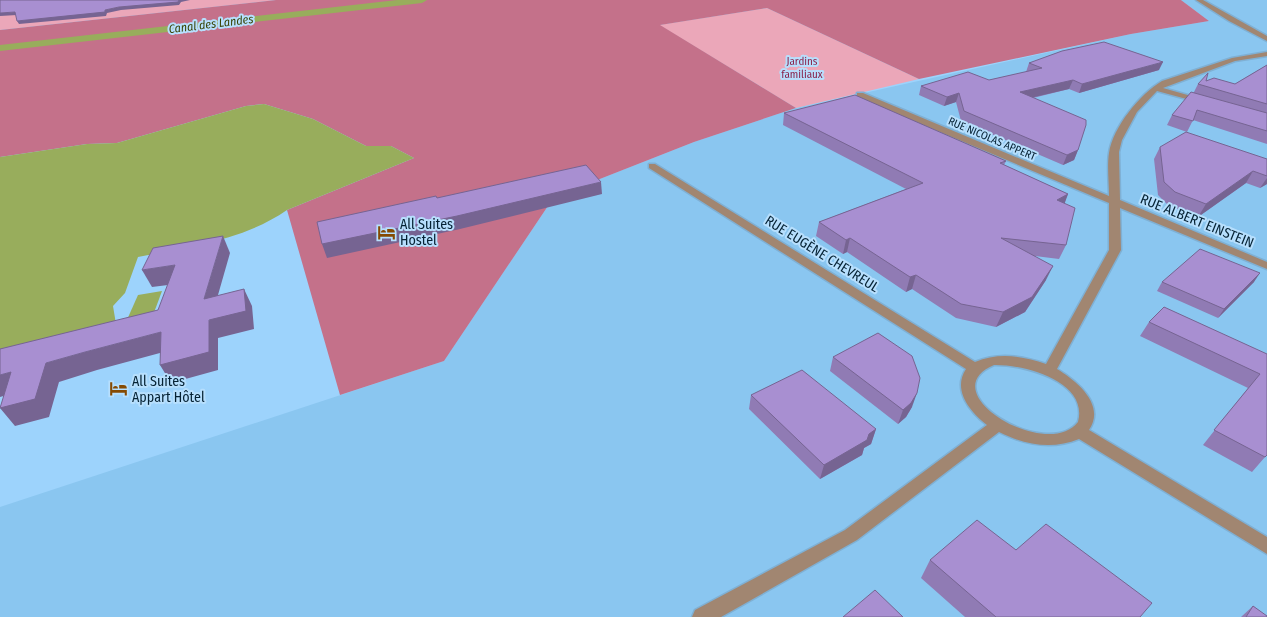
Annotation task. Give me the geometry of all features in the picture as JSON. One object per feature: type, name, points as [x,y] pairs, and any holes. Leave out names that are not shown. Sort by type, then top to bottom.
[{"type":"street","points":[[1199,0],[1267,39]]},
{"type":"street","points":[[1048,371],[1115,250],[1114,152],[1133,111],[1156,88],[1203,68],[1234,58],[1267,54]]},
{"type":"street","points":[[1156,88],[1212,104]]},
{"type":"street","name":"RUE NICOLAS APPERT","points":[[860,95],[1116,204]]},
{"type":"street","name":"RUE EUGÈNE CHEVREUL","points":[[652,166],[976,368]]},
{"type":"street","name":"RUE ALBERT EINSTEIN","points":[[1116,204],[1267,266]]},
{"type":"street","points":[[992,360],[1005,360],[1034,365],[1048,371],[1072,387],[1085,406],[1086,424],[1080,432],[1062,439],[1044,440],[1024,436],[998,425],[985,416],[969,395],[968,376],[976,368],[992,360]]},
{"type":"street","points":[[702,617],[852,535],[998,425]]},
{"type":"street","points":[[1080,432],[1267,546]]},
{"type":"shaded area","points":[[276,0],[1181,0],[1209,21],[1131,34],[919,79],[767,8],[660,25],[796,108],[694,142],[554,197],[444,361],[340,395],[287,210],[414,158],[391,146],[366,146],[313,119],[264,104],[246,106],[117,143],[87,144],[0,157],[0,30]]},
{"type":"shaded area","points":[[1181,0],[1267,0],[1267,617],[0,617],[0,507],[444,361],[554,197],[694,142],[796,108],[1131,34],[1209,21]]},
{"type":"shaded area","points":[[264,104],[313,119],[366,146],[391,146],[414,158],[287,210],[253,229],[196,246],[138,257],[125,293],[113,306],[116,324],[0,350],[0,157],[87,144],[117,143],[246,106]]},
{"type":"shaded area","points":[[162,291],[152,318],[126,322],[138,295]]},
{"type":"green space","points":[[0,0],[276,0],[0,30]]},
{"type":"green space","name":"Jardins familiaux","points":[[767,8],[919,79],[796,108],[659,25]]},
{"type":"building","points":[[0,0],[179,0],[178,2],[119,7],[105,10],[105,12],[17,21],[15,12],[0,13]]},
{"type":"building","points":[[1104,42],[1163,62],[1082,84],[1073,80],[1020,92],[1086,120],[1078,150],[1067,155],[964,111],[959,93],[947,97],[921,86],[968,72],[989,80],[1042,68],[1029,63],[1062,51]]},
{"type":"building","points":[[1267,65],[1267,104],[1198,84],[1208,73],[1206,81],[1214,78],[1235,84]]},
{"type":"building","points":[[1191,92],[1267,113],[1267,131],[1197,110],[1193,121],[1172,115]]},
{"type":"building","points":[[855,95],[1006,161],[1000,163],[1068,194],[1057,200],[1075,208],[1066,245],[1001,238],[1053,266],[1032,297],[1003,312],[961,304],[916,275],[910,277],[850,238],[846,240],[819,222],[923,183],[784,113]]},
{"type":"building","points":[[1186,132],[1267,159],[1267,176],[1253,171],[1206,204],[1175,192],[1164,182],[1160,147]]},
{"type":"building","points":[[586,165],[601,182],[457,216],[322,244],[317,222]]},
{"type":"building","points":[[223,236],[204,299],[244,289],[246,311],[209,320],[209,352],[160,365],[161,332],[85,352],[46,363],[35,399],[0,408],[11,372],[0,375],[0,349],[158,310],[175,265],[142,270],[153,248]]},
{"type":"building","points":[[1200,249],[1260,273],[1224,309],[1162,282]]},
{"type":"building","points":[[1164,307],[1267,354],[1267,455],[1265,457],[1214,430],[1260,374],[1149,322]]},
{"type":"building","points":[[878,333],[912,356],[920,378],[917,393],[911,403],[903,410],[833,357]]},
{"type":"building","points":[[802,370],[876,429],[869,434],[867,440],[824,465],[751,395]]},
{"type":"building","points":[[977,520],[1016,550],[1046,524],[1152,603],[1140,617],[996,617],[930,560]]},
{"type":"building","points":[[875,590],[903,617],[843,617]]},
{"type":"building","points":[[1253,606],[1267,616],[1267,617],[1246,617]]},
{"type":"waterway","name":"Canal des Landes","points":[[0,48],[422,0]]},
{"type":"place","name":"All Suites Hostel","points":[[386,232]]},
{"type":"place","name":"All Suites Appart Hôtel","points":[[118,389]]}]
